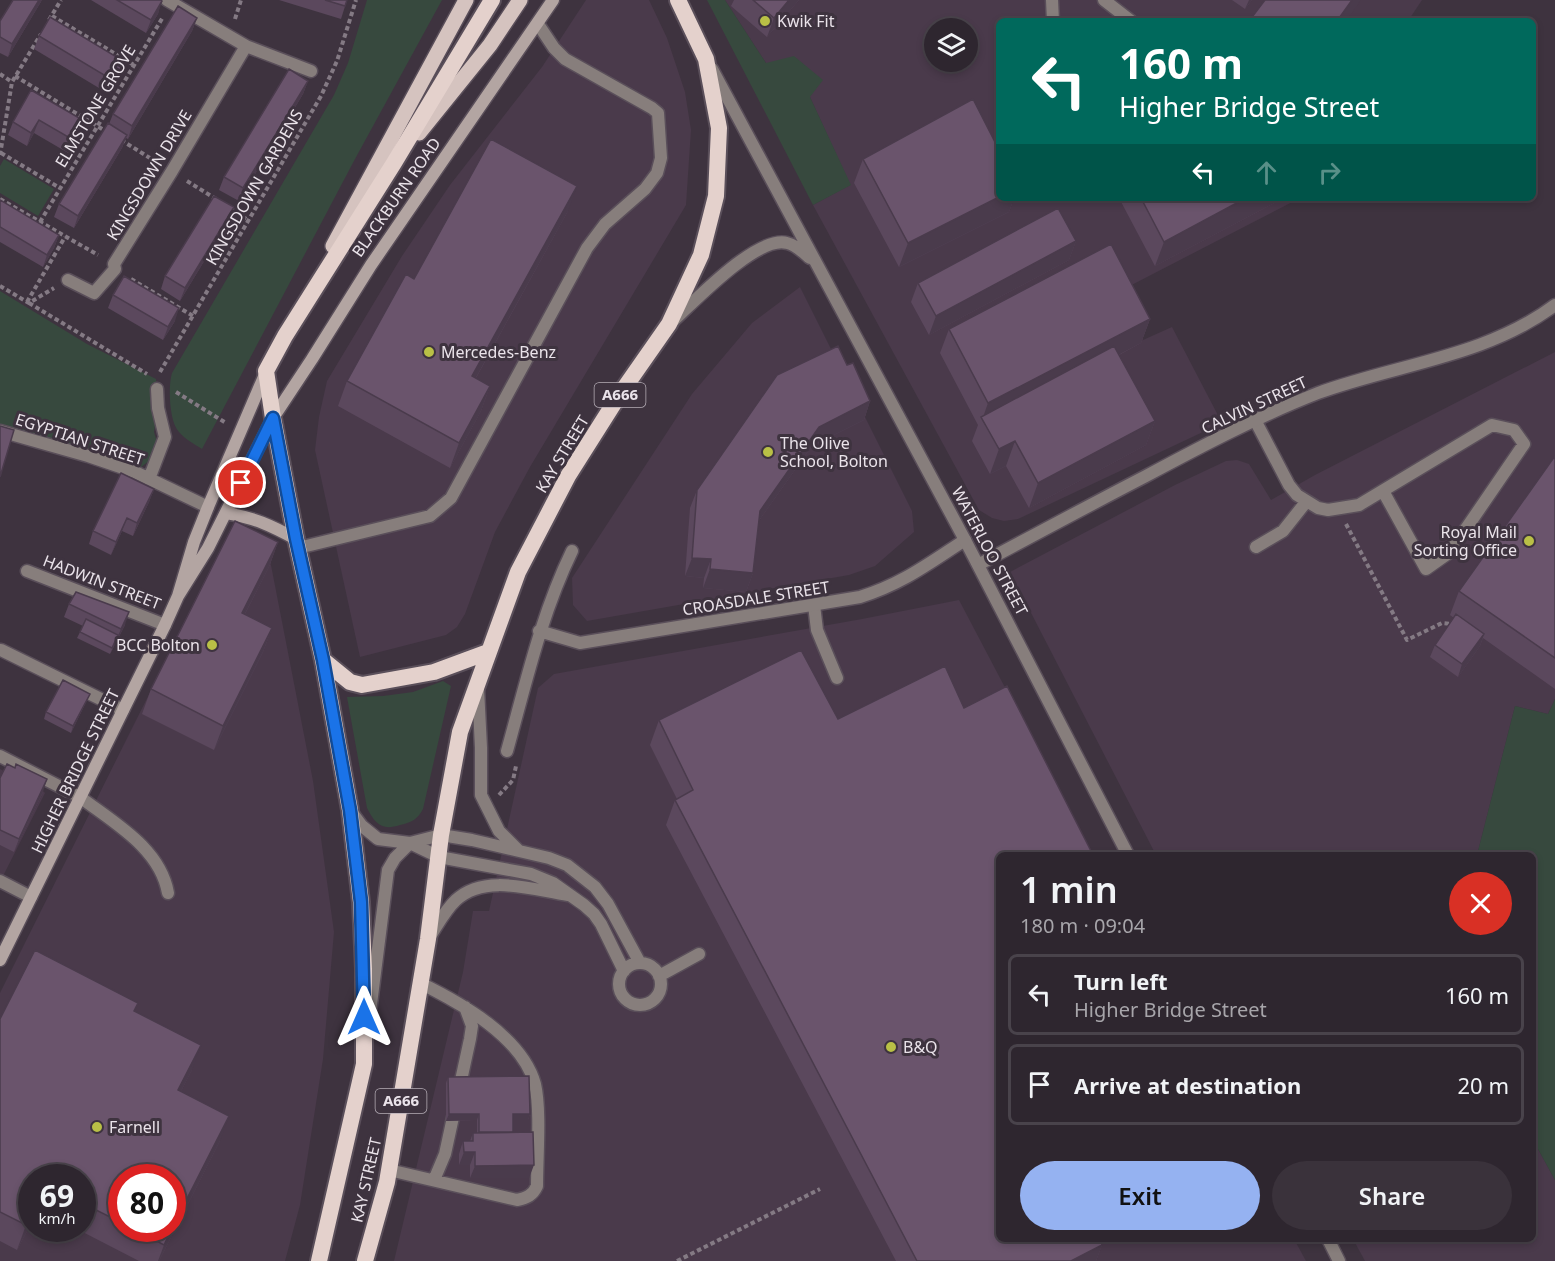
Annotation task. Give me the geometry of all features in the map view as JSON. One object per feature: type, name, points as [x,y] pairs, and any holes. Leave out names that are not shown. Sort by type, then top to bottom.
[{"type":"highway","name":"BLACKBURN ROAD","points":[[266,371],[285,336],[394,163],[492,0]]},
{"type":"highway","name":"KAY STREET","points":[[365,1261],[389,1170],[428,939],[441,835],[460,732],[477,680],[518,572],[568,476],[618,397],[669,324],[701,255],[716,196],[719,128],[706,59],[679,2]]},
{"type":"highway","name":"KAY STREET","points":[[266,371],[273,418],[323,660],[350,810],[361,902],[364,969],[363,1064],[319,1261]]},
{"type":"highway","points":[[323,660],[350,682],[362,685],[434,672],[488,652]]},
{"type":"main road","points":[[285,336],[466,0]]},
{"type":"main road","points":[[394,163],[490,45],[520,0]]},
{"type":"main road","name":"BLACKBURN ROAD","points":[[273,418],[371,265],[553,0]]},
{"type":"main road","name":"HIGHER BRIDGE STREET","points":[[178,596],[194,542],[266,371]]},
{"type":"main road","name":"HIGHER BRIDGE STREET","points":[[0,960],[178,596],[226,513],[273,418]]},
{"type":"main road","points":[[226,513],[251,517],[268,524],[297,543]]},
{"type":"street","points":[[1052,0],[1053,18]]},
{"type":"street","points":[[1104,0],[1127,18]]},
{"type":"street","points":[[169,2],[246,46],[311,71]]},
{"type":"street","points":[[297,543],[430,516],[451,498],[587,248],[605,224],[645,189],[657,173],[661,158],[658,113],[566,58],[554,48],[538,24]]},
{"type":"street","name":"KINGSDOWN DRIVE","points":[[68,280],[94,292],[115,266],[246,46]]},
{"type":"street","name":"WATERLOO STREET","points":[[706,59],[965,540],[1126,852]]},
{"type":"street","points":[[669,324],[744,258],[762,246],[787,242],[800,249],[818,265]]},
{"type":"street","name":"CALVIN STREET","points":[[978,565],[1255,420],[1318,393],[1376,374],[1451,355],[1524,325],[1555,305]]},
{"type":"street","name":"EGYPTIAN STREET","points":[[149,478],[165,437],[158,408],[157,384]]},
{"type":"street","points":[[1255,420],[1289,485],[1306,502],[1318,508],[1337,510],[1359,505],[1492,425],[1514,430],[1524,444],[1450,552],[1425,569],[1383,491]]},
{"type":"street","name":"EGYPTIAN STREET","points":[[0,431],[88,456],[149,478],[208,507]]},
{"type":"street","points":[[1256,547],[1283,531],[1306,502]]},
{"type":"street","name":"CROASDALE STREET","points":[[539,631],[580,644],[860,597],[884,590],[904,580],[965,540]]},
{"type":"street","points":[[507,751],[539,631],[555,585],[572,551]]},
{"type":"street","name":"HADWIN STREET","points":[[27,571],[165,625]]},
{"type":"street","points":[[814,605],[817,630],[837,678]]},
{"type":"street","points":[[1,650],[123,710]]},
{"type":"street","points":[[477,680],[482,748],[481,795],[499,831],[520,852]]},
{"type":"street","points":[[1,759],[80,797],[152,856],[165,878],[168,893]]},
{"type":"street","points":[[350,810],[362,826],[378,839],[410,843],[439,857],[531,874],[553,884],[584,905],[602,924],[624,971]]},
{"type":"street","points":[[410,843],[441,835],[549,858],[567,865],[595,887],[608,904],[640,963]]},
{"type":"street","name":"KAY STREET","points":[[363,1064],[388,870],[394,858],[410,843]]},
{"type":"street","points":[[0,881],[31,897]]},
{"type":"street","points":[[428,939],[455,901],[469,891],[483,886],[498,885],[572,896]]},
{"type":"street","points":[[659,976],[699,954]]},
{"type":"street","points":[[634,964],[651,966],[659,976],[660,987],[654,999],[642,1005],[630,1002],[621,992],[620,978],[624,971],[634,964]]},
{"type":"street","points":[[389,1170],[517,1200],[527,1198],[537,1186],[537,1099],[534,1083],[521,1055],[483,1019],[420,983]]},
{"type":"street","points":[[434,1180],[446,1154],[470,1039],[472,1026],[465,1007]]},
{"type":"street","points":[[1330,1242],[1339,1261]]},
{"type":"path","points":[[60,188],[1,152],[12,81],[61,0]]},
{"type":"path","name":"KINGSDOWN GARDENS","points":[[157,384],[193,316],[321,96],[337,61],[356,0]]},
{"type":"path","name":"ELMSTONE GROVE","points":[[40,222],[169,2]]},
{"type":"path","points":[[52,16],[134,65]]},
{"type":"path","points":[[0,74],[12,81]]},
{"type":"path","points":[[15,76],[249,220]]},
{"type":"path","points":[[0,198],[115,266],[193,316]]},
{"type":"path","points":[[28,302],[65,237]]},
{"type":"path","points":[[28,302],[68,280]]},
{"type":"path","points":[[0,286],[157,384],[241,431]]},
{"type":"path","points":[[1337,510],[1352,533],[1407,640],[1442,622],[1453,625]]},
{"type":"path","points":[[678,1261],[820,1189]]},
{"type":"shaded area","points":[[586,0],[649,0],[667,38],[685,92],[691,130],[686,205],[530,467],[495,532],[465,614],[457,627],[446,635],[360,657],[315,450],[327,381],[402,256],[450,185],[542,67]]},
{"type":"shaded area","points":[[725,0],[1422,0],[1410,18],[996,18],[996,201],[1294,201],[1118,292],[1143,340],[1172,327],[1222,423],[1018,519],[1004,521],[992,518],[979,510],[813,205],[850,185],[810,97],[766,63]]},
{"type":"shaded area","name":"The Olive School, Bolton","points":[[800,287],[912,511],[914,532],[875,566],[849,575],[587,621],[573,605],[572,578],[692,394],[752,323]]},
{"type":"shaded area","points":[[1555,352],[1555,699],[1548,714],[1515,706],[1478,852],[1154,852],[1010,572],[1175,485],[1226,461],[1237,460],[1249,464],[1271,500],[1315,475]]},
{"type":"shaded area","points":[[226,540],[270,560],[313,781],[334,932],[323,1059],[300,1205],[285,1261],[0,1261],[0,993]]},
{"type":"shaded area","points":[[959,600],[1091,852],[996,852],[996,1242],[1296,1242],[1306,1261],[394,1261],[463,972],[473,911],[489,911],[538,688],[554,674]]},
{"type":"shaded area","points":[[0,769],[45,793],[0,882]]},
{"type":"shaded area","points":[[1536,1145],[1555,1180],[1555,1261],[1365,1261],[1355,1242],[1536,1242]]},
{"type":"green space","points":[[367,0],[442,0],[202,449],[179,432],[173,420],[170,404],[172,373],[334,95],[348,63]]},
{"type":"green space","points":[[707,0],[725,0],[766,63],[794,56],[823,80],[810,97],[851,185],[813,205]]},
{"type":"green space","points":[[4,159],[54,189],[38,216],[0,193],[0,166]]},
{"type":"green space","points":[[0,291],[87,344],[156,379],[158,408],[154,432],[160,452],[135,472],[118,459],[0,428]]},
{"type":"green space","points":[[443,681],[451,686],[423,809],[419,816],[411,822],[394,827],[380,825],[367,808],[347,697],[413,692]]},
{"type":"green space","points":[[1555,699],[1555,1180],[1536,1145],[1536,852],[1478,852],[1515,706],[1548,714]]},
{"type":"building","points":[[13,0],[39,0],[12,44],[0,37],[0,21]]},
{"type":"building","points":[[117,0],[161,0],[162,1],[151,20]]},
{"type":"building","points":[[325,0],[347,0],[345,6]]},
{"type":"building","points":[[753,0],[789,0],[774,18]]},
{"type":"building","points":[[1265,0],[1352,0],[1339,18],[1251,18]]},
{"type":"building","points":[[178,6],[197,18],[132,126],[113,114]]},
{"type":"building","points":[[50,17],[125,62],[114,81],[39,36]]},
{"type":"building","points":[[289,69],[308,81],[243,188],[224,177]]},
{"type":"building","points":[[31,90],[86,122],[75,141],[39,120],[31,133],[13,122]]},
{"type":"building","points":[[973,99],[996,144],[996,199],[908,243],[863,159]]},
{"type":"building","points":[[108,123],[127,135],[78,216],[59,204]]},
{"type":"building","name":"Mercedes-Benz","points":[[491,139],[577,186],[472,376],[490,386],[459,443],[347,381],[406,274],[414,279]]},
{"type":"building","points":[[214,196],[234,207],[185,288],[165,276]]},
{"type":"building","points":[[0,200],[59,235],[47,255],[0,227]]},
{"type":"building","points":[[1143,201],[1240,201],[1164,242]]},
{"type":"building","points":[[1058,208],[1076,241],[936,316],[918,283]]},
{"type":"building","points":[[1111,244],[1150,319],[988,403],[949,329]]},
{"type":"building","points":[[124,276],[179,308],[168,327],[113,295]]},
{"type":"building","points":[[838,346],[847,365],[853,363],[870,401],[819,427],[760,511],[753,573],[710,569],[711,559],[692,558],[697,490],[777,375]]},
{"type":"building","points":[[1114,346],[1155,421],[1038,483],[1015,441],[999,449],[981,417]]},
{"type":"building","points":[[0,426],[14,430],[0,477]]},
{"type":"building","name":"Royal Mail Sorting Office","points":[[1555,456],[1555,658],[1459,591]]},
{"type":"building","points":[[121,473],[154,489],[137,523],[127,518],[116,542],[93,531]]},
{"type":"building","name":"BCC Bolton","points":[[235,521],[278,542],[242,613],[272,628],[223,726],[151,689]]},
{"type":"building","points":[[76,592],[129,612],[121,629],[69,604]]},
{"type":"building","points":[[1456,614],[1484,634],[1462,664],[1435,645]]},
{"type":"building","points":[[86,619],[118,635],[112,648],[80,632]]},
{"type":"building","name":"B&Q","points":[[801,650],[838,719],[945,666],[964,708],[1007,686],[1091,852],[996,852],[996,1242],[1100,1242],[1102,1245],[1071,1261],[917,1261],[675,800],[693,790],[659,720]]},
{"type":"building","points":[[63,680],[90,694],[73,726],[46,712]]},
{"type":"building","points":[[7,764],[15,768],[16,764],[47,779],[19,839],[0,830],[0,778]]},
{"type":"building","name":"Farnell","points":[[35,950],[138,1003],[134,1011],[201,1045],[178,1090],[229,1116],[186,1200],[186,1164],[108,1164],[108,1216],[96,1210],[96,1164],[18,1164],[18,1221],[0,1212],[0,1019]]},
{"type":"building","points":[[529,1076],[530,1114],[513,1114],[513,1132],[479,1132],[479,1114],[449,1114],[448,1077]]},
{"type":"building","points":[[533,1132],[534,1165],[475,1166],[475,1152],[464,1152],[463,1141],[473,1141],[473,1133]]},
{"type":"place","name":"Kwik Fit","points":[[765,21]]},
{"type":"place","name":"Mercedes-Benz","points":[[429,352]]},
{"type":"place","name":"The Olive School, Bolton","points":[[768,452]]},
{"type":"place","name":"Royal Mail Sorting Office","points":[[1529,541]]},
{"type":"place","name":"BCC Bolton","points":[[212,645]]},
{"type":"place","name":"B&Q","points":[[891,1047]]},
{"type":"place","name":"Farnell","points":[[97,1127]]},
{"type":"route","points":[[241,483],[273,418],[296,539],[323,660],[350,810],[361,902],[364,1017]]}]
